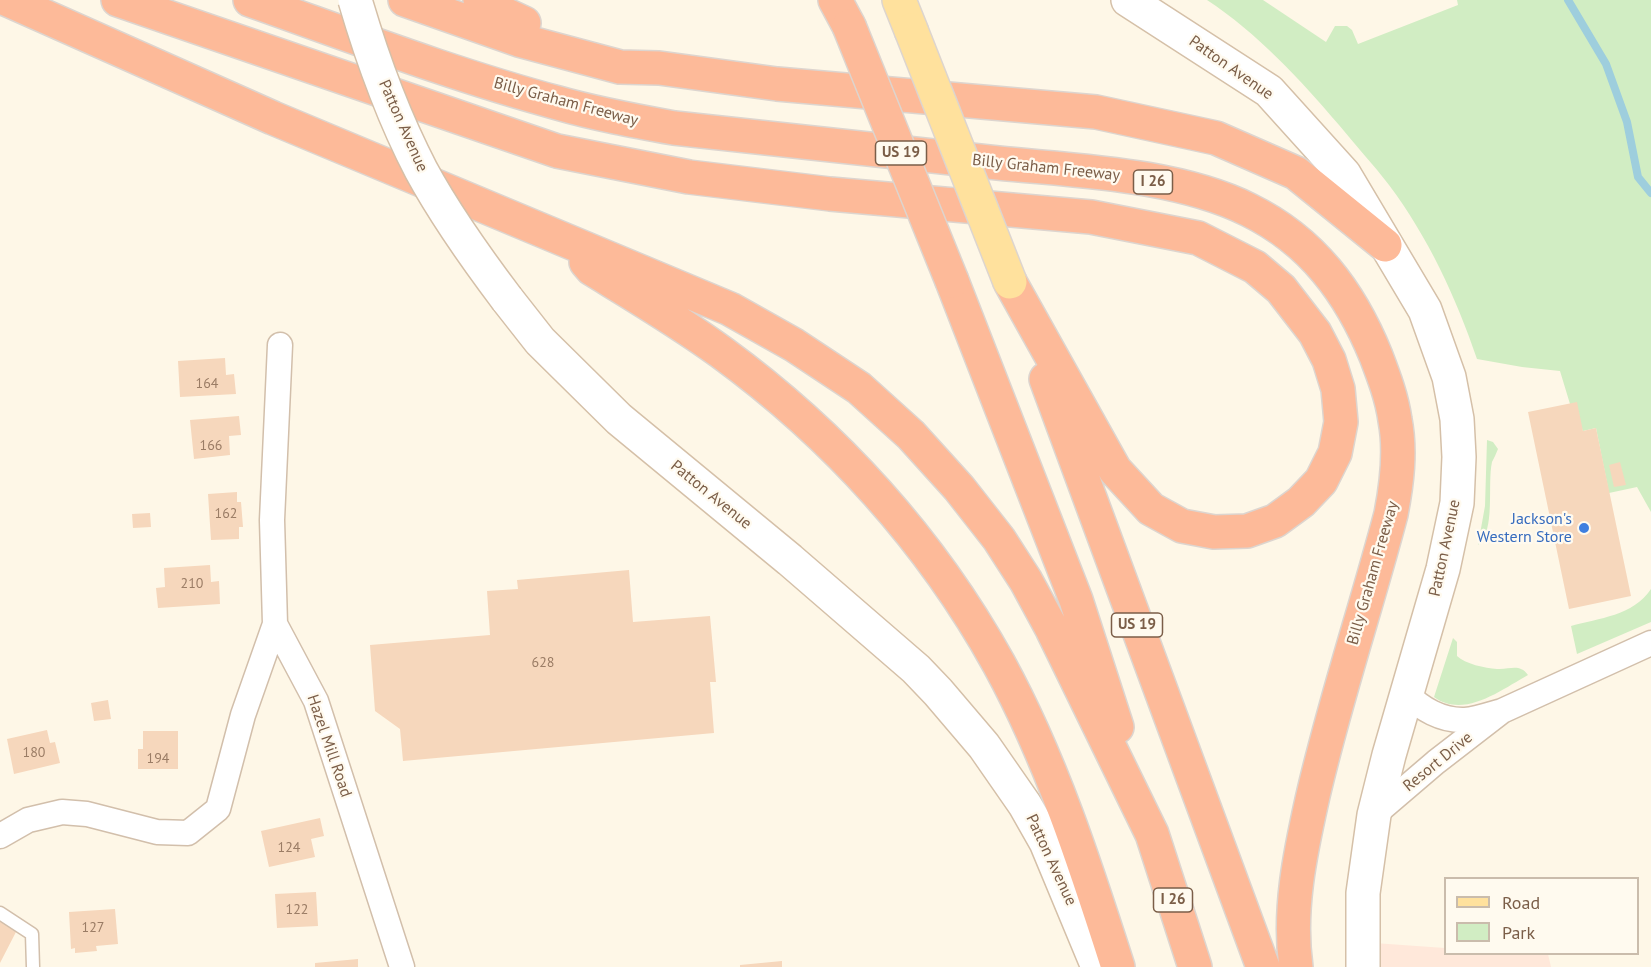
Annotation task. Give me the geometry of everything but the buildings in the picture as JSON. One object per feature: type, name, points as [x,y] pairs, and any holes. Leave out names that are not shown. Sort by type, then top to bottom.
[{"type":"highway","name":"I 26","points":[[8,0],[273,118],[730,309],[794,345],[859,388],[911,435],[959,488],[999,539],[1026,581],[1152,834],[1195,967]]},
{"type":"highway","points":[[118,0],[557,151],[689,177],[830,194],[1091,217],[1198,238],[1255,267],[1281,289],[1315,333],[1329,360],[1338,389],[1341,422],[1335,453],[1321,481],[1301,502],[1275,521],[1247,531],[1214,532],[1182,526],[1150,508],[1115,470],[1010,282]]},
{"type":"highway","name":"Billy Graham Freeway","points":[[250,0],[398,52],[557,103],[674,129],[1098,173],[1190,190],[1213,196],[1248,210],[1282,230],[1312,255],[1335,280],[1355,312],[1372,347],[1387,383],[1396,421],[1398,456],[1397,484],[1391,514],[1326,741],[1303,841],[1294,899],[1296,967]]},
{"type":"highway","points":[[405,0],[542,46],[620,67],[658,68],[777,84],[1096,112],[1216,138],[1296,173],[1385,245]]},
{"type":"highway","points":[[480,0],[489,7],[528,25],[622,52],[658,68]]},
{"type":"highway","name":"US 19","points":[[841,9],[952,281],[1076,600],[1152,834]]},
{"type":"highway","points":[[569,243],[592,269],[666,314],[722,352],[779,398],[846,458],[916,540],[973,619],[1024,715],[1071,829],[1118,967]]},
{"type":"highway","name":"US 19","points":[[1010,282],[1263,967]]},
{"type":"main road","name":"US 19","points":[[905,15],[1010,282]]},
{"type":"street","name":"Patton Avenue","points":[[355,0],[383,83],[421,170],[461,236],[507,299],[540,341],[619,418],[790,560],[916,669],[938,692],[984,746],[1025,805],[1046,842],[1098,967]]},
{"type":"street","name":"Patton Avenue","points":[[1128,0],[1269,91],[1344,174],[1425,310],[1449,377],[1459,457],[1457,503],[1443,568],[1406,693],[1374,815],[1363,892],[1363,967]]},
{"type":"street","name":"Hazel Mill Road","points":[[280,345],[272,520],[275,624],[316,701],[402,967]]},
{"type":"street","points":[[0,836],[28,820],[62,812],[87,814],[157,832],[188,833],[218,809],[243,715],[275,624]]},
{"type":"street","name":"Resort Drive","points":[[1406,693],[1436,716],[1465,720],[1502,711],[1651,643]]},
{"type":"street","name":"Resort Drive","points":[[1374,815],[1436,762],[1502,711]]},
{"type":"lane","points":[[0,913],[32,934],[33,967]]},
{"type":"shaded area","points":[[1374,943],[1444,948],[1444,955],[1548,955],[1551,967],[1376,967]]},
{"type":"green space","points":[[1207,0],[1263,0],[1326,42],[1335,26],[1347,26],[1352,30],[1358,44],[1458,5],[1457,0],[1651,0],[1651,512],[1637,487],[1609,493],[1596,428],[1583,431],[1570,404],[1560,371],[1477,359],[1440,268],[1416,225],[1389,185],[1293,74],[1243,27]]},
{"type":"green space","points":[[1487,440],[1493,442],[1498,449],[1492,462],[1487,529],[1478,545],[1485,506]]},
{"type":"green space","points":[[1651,589],[1651,622],[1577,654],[1571,626],[1615,615],[1635,605]]},
{"type":"green space","points":[[1453,638],[1457,642],[1457,656],[1465,661],[1492,668],[1518,668],[1528,675],[1482,700],[1458,705],[1446,703],[1434,697]]},
{"type":"waterway","points":[[1568,0],[1606,64],[1627,122],[1638,177],[1651,193]]},
{"type":"place","name":"Jackson's Western Store","points":[[1584,528]]}]
